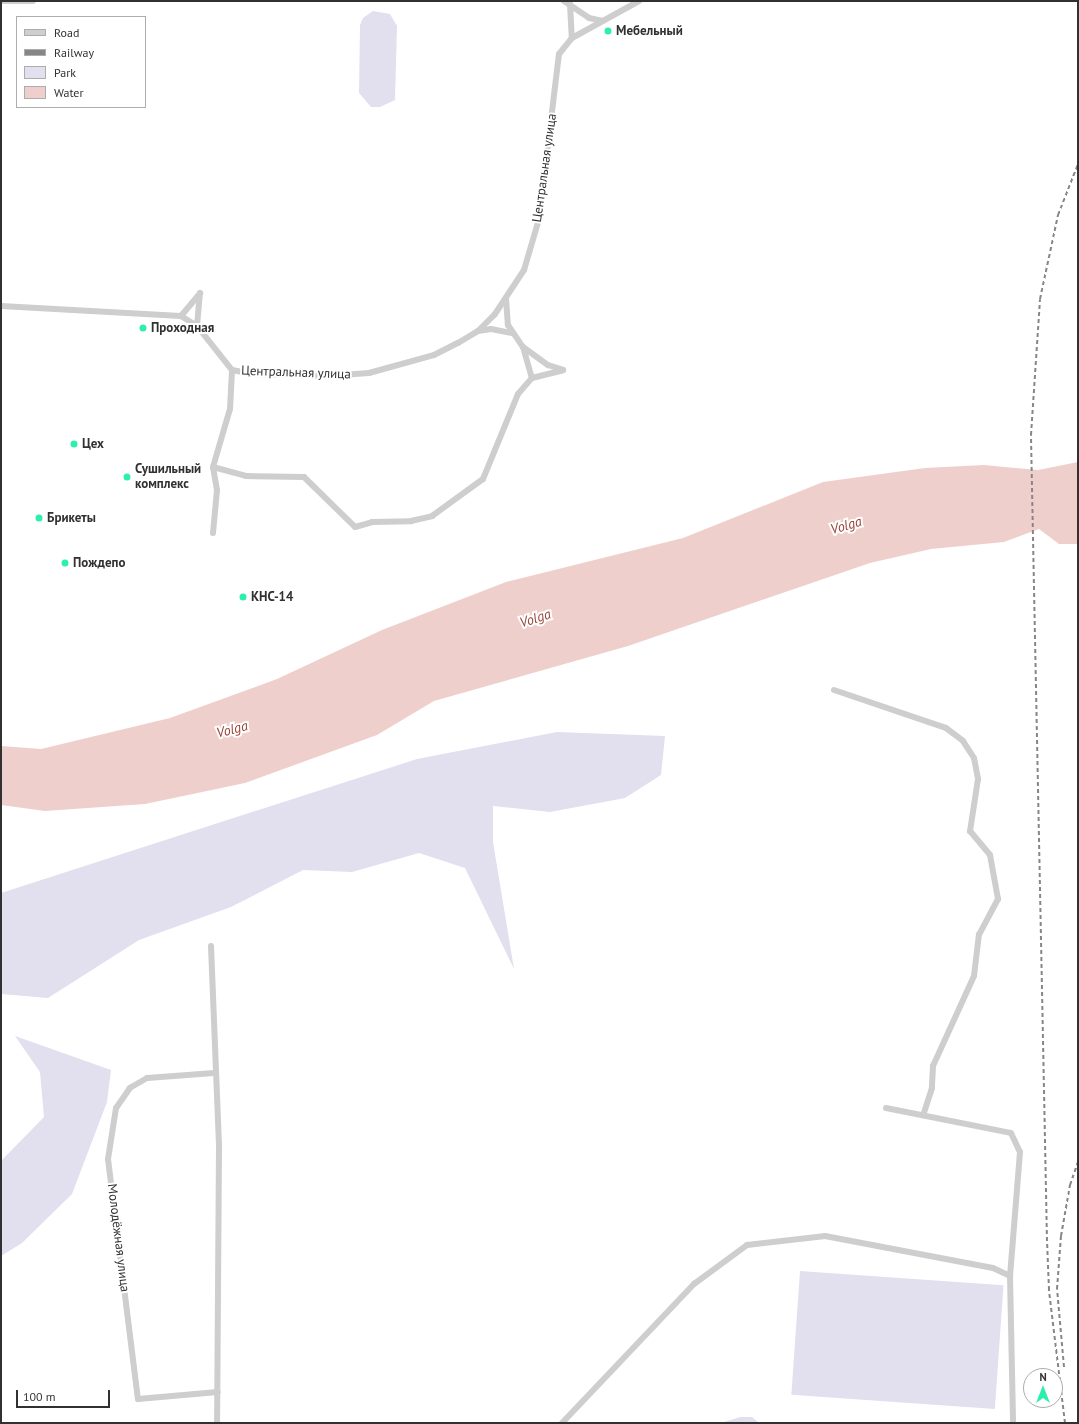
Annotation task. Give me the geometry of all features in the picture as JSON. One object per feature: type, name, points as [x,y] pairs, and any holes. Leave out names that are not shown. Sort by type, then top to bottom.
[{"type":"street","points":[[1,1],[33,1]]},
{"type":"street","points":[[564,1],[570,3],[589,18],[603,20]]},
{"type":"street","name":"Центральная улица","points":[[1,306],[181,316],[197,326],[232,370],[253,374],[328,376],[369,373],[434,355],[478,331],[506,298],[524,270],[535,237],[559,54],[572,38],[639,1]]},
{"type":"street","points":[[570,3],[572,38]]},
{"type":"street","points":[[181,316],[200,293],[197,326]]},
{"type":"street","points":[[213,467],[246,476],[304,477],[355,527],[372,522],[411,521],[432,516],[483,479],[518,394],[532,378],[563,370],[548,365],[523,347],[512,334],[506,298]]},
{"type":"street","points":[[478,331],[491,329],[512,334]]},
{"type":"street","points":[[523,347],[532,378]]},
{"type":"street","points":[[213,533],[217,490],[213,467],[230,409],[232,370]]},
{"type":"street","points":[[834,690],[946,728],[963,741],[974,758],[978,779],[970,831],[990,855],[998,899],[979,934],[974,976],[933,1066],[932,1088],[923,1115]]},
{"type":"street","points":[[211,946],[214,1073],[219,1147],[218,1392],[216,1423]]},
{"type":"street","name":"Молодёжная улица","points":[[214,1073],[147,1078],[130,1088],[116,1108],[108,1159],[138,1399],[218,1392]]},
{"type":"street","points":[[886,1108],[1011,1133],[1020,1152],[1010,1276],[1013,1423]]},
{"type":"street","points":[[562,1423],[694,1284],[747,1245],[825,1236],[993,1268],[1010,1276]]},
{"type":"green space","points":[[373,11],[390,14],[397,26],[395,100],[380,107],[371,107],[359,93],[360,25],[363,18]]},
{"type":"green space","points":[[557,732],[665,736],[661,775],[625,798],[550,812],[493,806],[493,842],[514,969],[465,868],[419,853],[352,872],[303,870],[231,907],[139,940],[48,998],[1,994],[1,893],[417,759]]},
{"type":"green space","points":[[15,1036],[111,1070],[107,1102],[72,1194],[22,1243],[1,1256],[1,1161],[44,1117],[40,1072]]},
{"type":"green space","points":[[800,1271],[1004,1285],[995,1409],[791,1395]]},
{"type":"green space","points":[[740,1417],[752,1417],[759,1423],[721,1423]]},
{"type":"water","name":"Volga","points":[[1078,462],[1078,544],[1059,544],[1039,529],[1004,542],[931,549],[870,563],[628,646],[434,701],[377,735],[245,783],[145,804],[45,811],[1,805],[1,746],[41,749],[170,718],[277,679],[382,630],[506,582],[683,538],[823,482],[925,468],[984,465],[1038,470]]},
{"type":"railway","points":[[1065,1423],[1049,1290],[1047,1241],[1031,435],[1040,299],[1058,215],[1078,164]]},
{"type":"railway","points":[[1064,1367],[1057,1289],[1061,1236],[1070,1185],[1078,1162]]},
{"type":"place","name":"Мебельный","points":[[608,31]]},
{"type":"place","name":"Проходная","points":[[143,328]]},
{"type":"place","name":"Цех","points":[[74,444]]},
{"type":"place","name":"Сушильный комплекс","points":[[127,477]]},
{"type":"place","name":"Брикеты","points":[[39,518]]},
{"type":"place","name":"Пождепо","points":[[65,563]]},
{"type":"place","name":"КНС-14","points":[[243,597]]}]
